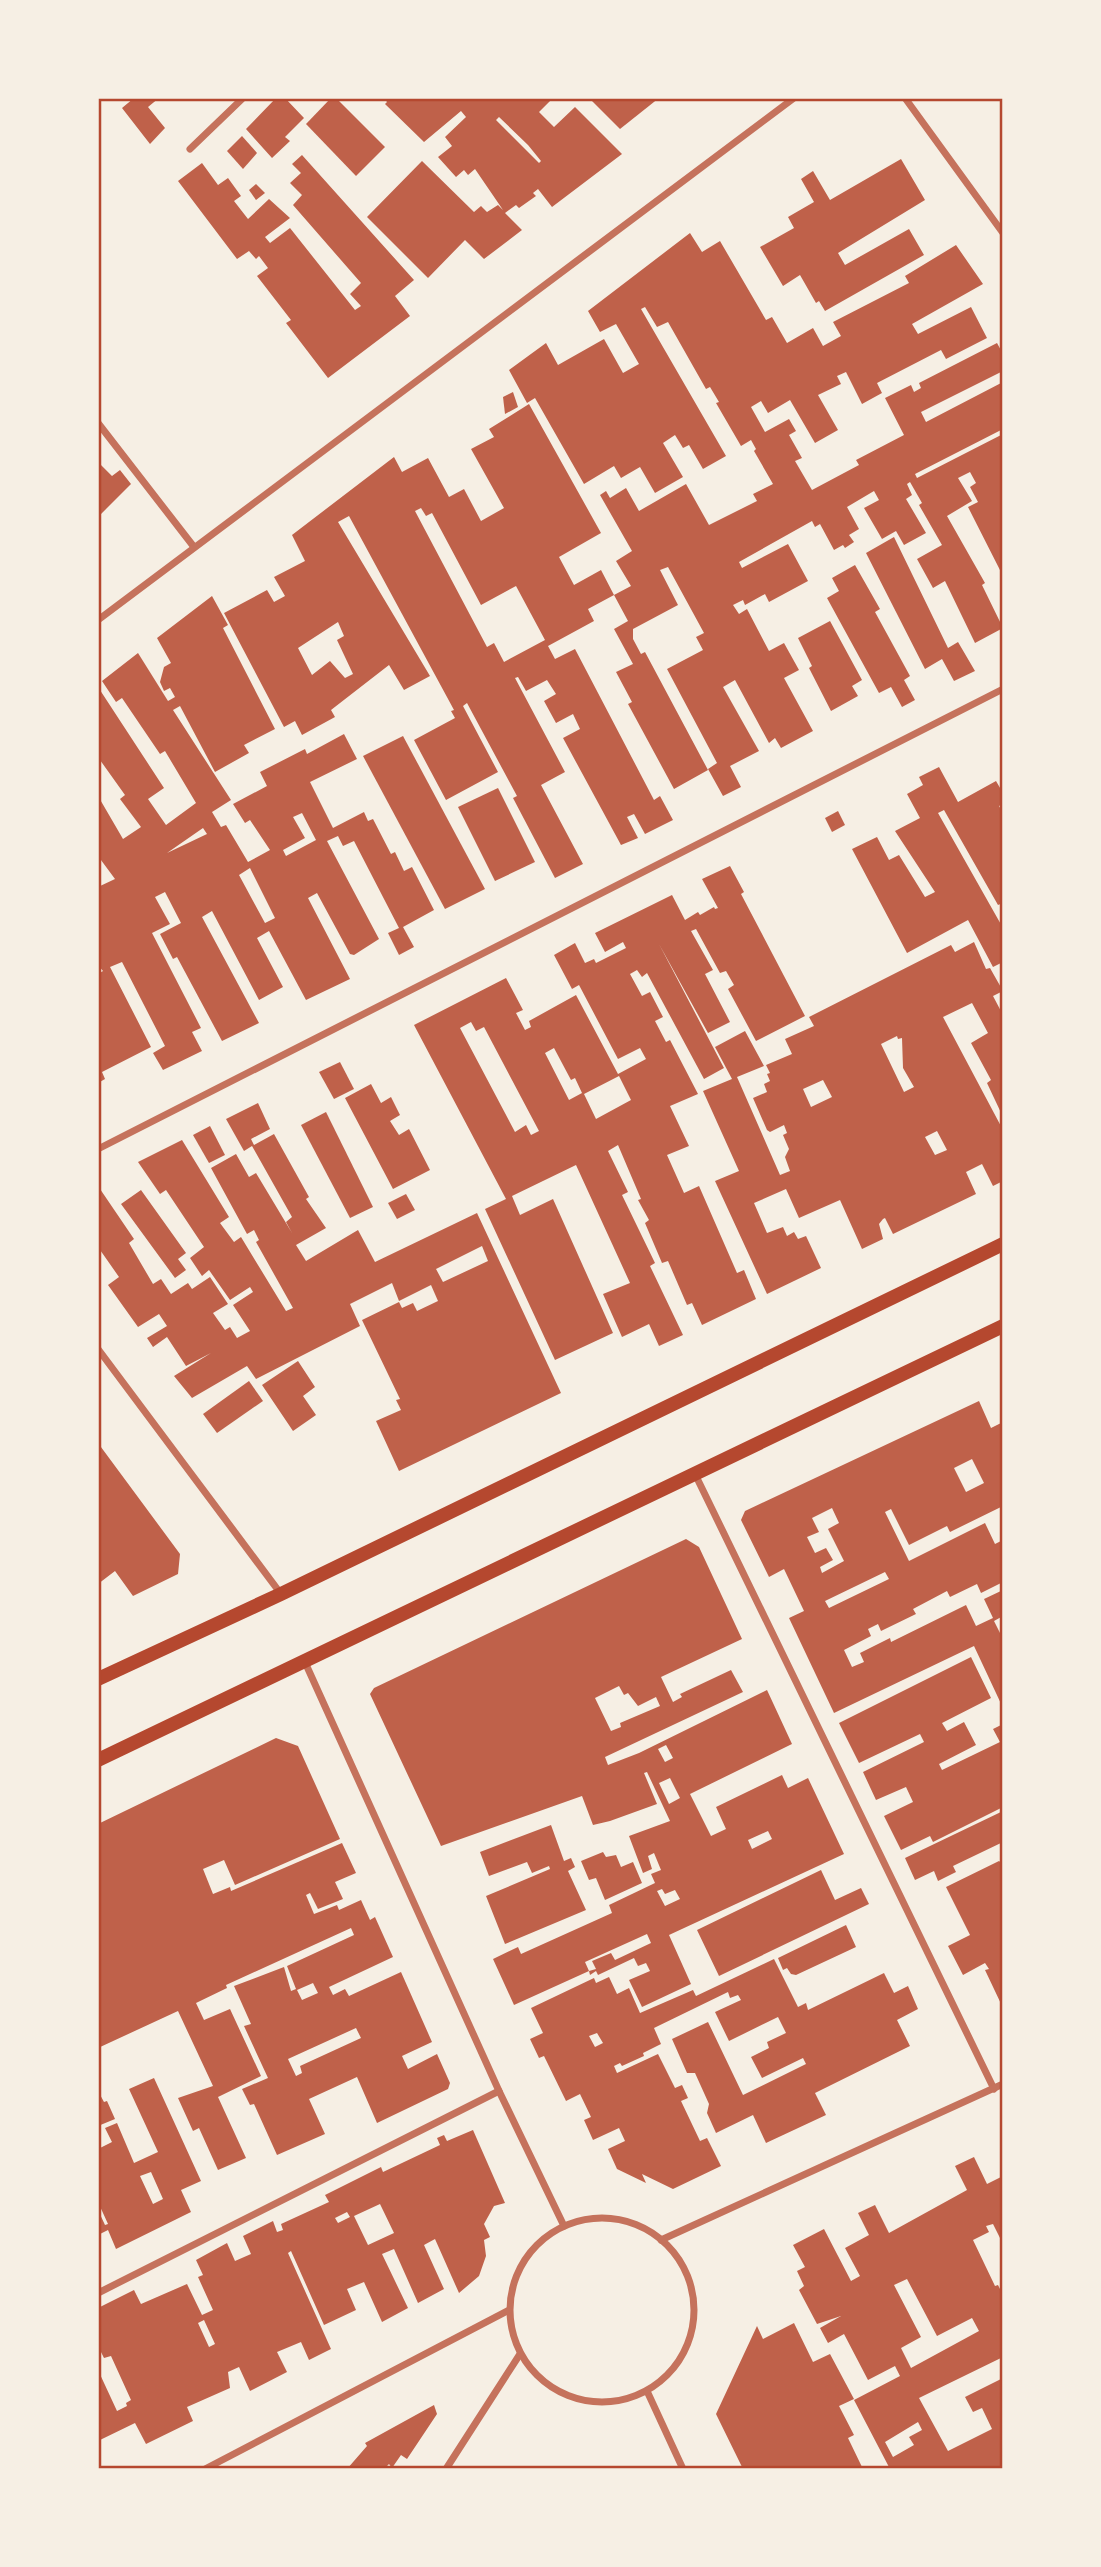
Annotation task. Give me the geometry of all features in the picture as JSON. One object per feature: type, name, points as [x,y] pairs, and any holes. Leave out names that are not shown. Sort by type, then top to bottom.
[{"type":"main road","points":[[98,1679],[281,1594],[1003,1244]]},
{"type":"main road","points":[[98,1760],[1003,1326]]},
{"type":"street","points":[[190,149],[243,98]]},
{"type":"street","points":[[98,620],[794,98]]},
{"type":"street","points":[[905,98],[1003,233]]},
{"type":"street","points":[[98,423],[194,547]]},
{"type":"street","points":[[98,1149],[1003,688]]},
{"type":"street","points":[[98,1349],[281,1594]]},
{"type":"street","points":[[695,1474],[993,2089]]},
{"type":"street","points":[[304,1660],[499,2091],[564,2226]]},
{"type":"street","points":[[661,2240],[1003,2084]]},
{"type":"street","points":[[98,2293],[499,2091]]},
{"type":"street","points":[[589,2218],[615,2218],[639,2226],[661,2240],[681,2263],[692,2290],[694,2320],[687,2348],[676,2365],[647,2391],[620,2401],[590,2403],[562,2394],[538,2377],[520,2354],[512,2332],[509,2310],[513,2284],[524,2260],[542,2239],[564,2226],[589,2218]]},
{"type":"street","points":[[205,2469],[509,2310]]},
{"type":"street","points":[[446,2469],[520,2354]]},
{"type":"street","points":[[647,2391],[683,2469]]},
{"type":"building","points":[[134,98],[159,98],[148,107],[165,128],[150,144],[122,108]]},
{"type":"building","points":[[276,98],[285,98],[304,118],[285,137],[290,141],[272,158],[246,129]]},
{"type":"building","points":[[331,98],[336,98],[385,147],[356,176],[306,124]]},
{"type":"building","points":[[384,98],[553,98],[539,112],[554,127],[575,107],[622,154],[552,207],[538,189],[533,193],[536,196],[519,208],[516,205],[505,213],[522,230],[484,259],[465,240],[428,278],[367,217],[422,161],[474,212],[481,206],[487,212],[498,205],[503,210],[475,169],[468,175],[464,170],[456,177],[438,157],[452,146],[445,137],[466,117],[461,111],[424,142],[385,104],[387,102]],"holes":[[[499,117],[541,161],[539,163],[496,120]]]},
{"type":"building","points":[[589,98],[659,98],[620,129]]},
{"type":"building","points":[[242,136],[257,153],[243,169],[227,151]]},
{"type":"building","points":[[302,155],[414,280],[395,296],[410,316],[328,378],[286,323],[291,320],[257,276],[268,268],[259,256],[256,259],[249,251],[237,259],[178,181],[202,163],[218,185],[228,178],[241,196],[234,201],[248,219],[269,199],[290,218],[265,237],[270,243],[290,228],[355,310],[361,306],[350,294],[361,283],[293,205],[302,195],[290,183],[301,173],[292,164]]},
{"type":"building","points":[[901,159],[925,200],[838,253],[845,265],[909,229],[924,255],[825,311],[819,301],[816,303],[800,275],[783,286],[760,247],[794,228],[788,217],[814,202],[801,179],[813,171],[830,200]]},
{"type":"building","points":[[256,184],[265,193],[256,200],[249,190]]},
{"type":"building","points":[[690,233],[702,252],[720,241],[766,320],[772,317],[787,343],[813,328],[823,346],[841,336],[833,322],[909,283],[905,276],[956,245],[983,284],[912,324],[918,334],[971,307],[987,338],[946,359],[941,350],[877,383],[882,393],[862,404],[846,372],[837,376],[841,384],[818,395],[838,430],[815,443],[790,400],[768,413],[761,401],[751,407],[765,432],[789,419],[796,431],[789,435],[802,458],[795,461],[812,490],[859,465],[856,460],[904,435],[885,398],[911,385],[914,392],[921,388],[919,383],[997,343],[1003,354],[1003,371],[921,412],[926,422],[1003,382],[1003,429],[915,474],[917,478],[1003,434],[1003,576],[968,507],[978,502],[970,487],[976,483],[970,472],[958,478],[972,501],[947,516],[985,583],[982,585],[1003,628],[975,643],[945,581],[933,588],[917,559],[942,545],[919,505],[922,503],[910,482],[907,484],[912,495],[906,499],[926,533],[904,545],[896,531],[882,539],[864,508],[879,500],[874,491],[847,507],[859,529],[849,535],[854,542],[845,548],[843,545],[834,550],[820,524],[815,527],[812,521],[739,562],[742,568],[788,544],[808,581],[769,602],[765,594],[745,605],[743,600],[733,605],[739,614],[747,609],[769,651],[784,643],[799,670],[784,678],[813,731],[781,748],[775,738],[769,743],[735,680],[723,687],[759,751],[730,766],[741,787],[723,796],[708,769],[717,763],[667,669],[703,650],[696,637],[704,633],[668,567],[660,570],[678,605],[633,629],[633,639],[641,654],[645,652],[708,770],[674,789],[628,704],[632,702],[616,672],[633,664],[614,629],[628,621],[614,595],[631,586],[616,561],[632,551],[600,495],[606,491],[610,498],[626,488],[639,511],[686,484],[709,525],[757,501],[753,494],[773,484],[754,451],[756,449],[751,440],[741,446],[716,403],[719,402],[710,387],[706,389],[668,322],[657,327],[645,307],[641,309],[726,456],[703,469],[689,445],[683,448],[675,435],[663,443],[683,477],[655,493],[640,467],[621,478],[614,466],[584,484],[535,398],[527,403],[509,370],[546,343],[558,365],[604,339],[623,373],[639,364],[616,324],[600,332],[588,311]]},
{"type":"building","points":[[513,392],[518,407],[505,414],[503,397]]},
{"type":"building","points":[[529,404],[601,533],[559,557],[574,585],[601,570],[614,595],[588,609],[594,621],[548,646],[555,659],[575,649],[654,800],[660,796],[673,820],[645,834],[634,814],[627,817],[638,838],[621,845],[563,738],[580,729],[573,714],[556,723],[544,701],[556,694],[547,680],[526,691],[518,677],[515,678],[565,772],[541,785],[583,864],[555,878],[513,798],[517,796],[467,703],[463,706],[498,772],[446,800],[414,740],[455,718],[451,711],[454,710],[349,516],[338,522],[430,676],[404,690],[389,665],[331,710],[335,717],[302,735],[295,721],[284,727],[224,613],[267,590],[274,602],[285,596],[274,577],[305,561],[292,535],[394,457],[402,472],[428,458],[449,497],[464,489],[481,521],[504,508],[471,449],[494,437],[489,429]],"holes":[[[421,508],[426,516],[432,513],[481,605],[516,586],[545,640],[504,662],[494,643],[487,647],[415,511]],[[338,622],[344,636],[337,640],[353,674],[345,678],[330,661],[312,675],[298,648]]]},
{"type":"building","points":[[98,462],[112,476],[120,470],[131,484],[98,517]]},
{"type":"building","points":[[894,537],[948,648],[958,642],[975,671],[954,681],[942,659],[925,669],[866,553]]},
{"type":"building","points":[[855,565],[880,609],[875,612],[910,676],[904,680],[915,700],[902,707],[891,687],[879,693],[827,598],[839,591],[832,578]]},
{"type":"building","points":[[212,596],[228,625],[223,628],[275,729],[244,745],[249,753],[215,772],[180,706],[173,710],[231,800],[212,812],[221,827],[226,825],[248,862],[270,850],[250,820],[245,823],[233,804],[267,786],[260,772],[305,749],[307,754],[344,734],[357,759],[310,782],[333,828],[364,812],[368,821],[373,819],[391,854],[395,852],[404,871],[412,867],[434,910],[403,927],[414,947],[399,955],[388,933],[399,928],[354,841],[343,846],[338,836],[327,841],[379,939],[354,955],[350,954],[317,893],[308,898],[350,979],[306,1000],[269,931],[257,938],[283,987],[259,1000],[212,911],[202,917],[259,1023],[222,1041],[177,957],[173,959],[160,934],[181,923],[165,892],[155,897],[170,924],[152,933],[201,1028],[192,1032],[202,1051],[163,1070],[153,1053],[165,1046],[122,962],[110,967],[151,1047],[102,1072],[105,1079],[98,1083],[98,974],[103,971],[98,965],[98,887],[115,879],[98,856],[98,796],[123,839],[141,827],[120,799],[125,795],[100,760],[98,761],[98,687],[164,788],[148,799],[166,825],[196,803],[165,751],[160,754],[122,698],[116,702],[102,681],[138,653],[168,701],[175,697],[170,688],[164,691],[160,682],[164,667],[171,663],[157,638]],"holes":[[[302,813],[316,840],[286,856],[283,850],[305,838],[293,817]],[[203,828],[207,834],[167,853]],[[250,868],[275,918],[265,923],[239,875]]]},
{"type":"building","points":[[830,621],[862,680],[852,686],[858,696],[831,711],[809,668],[812,666],[798,638]]},
{"type":"building","points":[[403,736],[485,889],[445,909],[363,756]]},
{"type":"building","points":[[939,767],[958,802],[996,781],[1003,793],[1003,804],[999,806],[1003,813],[1003,903],[998,905],[944,810],[938,813],[1003,928],[1003,962],[993,967],[968,920],[907,953],[852,849],[877,837],[889,860],[899,855],[925,897],[935,892],[895,831],[920,818],[907,794],[923,785],[919,777]]},
{"type":"building","points":[[498,788],[535,862],[495,881],[458,807]]},
{"type":"building","points":[[838,811],[845,825],[832,832],[825,818]]},
{"type":"building","points":[[730,866],[744,892],[741,894],[805,1016],[756,1041],[728,989],[734,985],[726,971],[720,973],[696,929],[691,931],[713,970],[705,974],[730,1022],[708,1033],[659,944],[724,1068],[704,1079],[647,973],[642,977],[637,970],[630,974],[642,996],[650,992],[663,1017],[655,1021],[666,1042],[670,1040],[698,1094],[670,1106],[689,1146],[667,1155],[684,1193],[699,1186],[737,1273],[744,1270],[756,1299],[702,1325],[692,1303],[687,1305],[668,1261],[662,1263],[645,1223],[649,1220],[638,1200],[641,1199],[618,1145],[608,1151],[628,1192],[622,1195],[655,1263],[650,1266],[683,1335],[659,1346],[649,1324],[622,1337],[603,1294],[630,1283],[576,1165],[512,1196],[520,1215],[553,1199],[613,1333],[555,1360],[485,1209],[506,1199],[414,1025],[506,978],[523,1010],[516,1013],[525,1030],[531,1027],[529,1021],[576,995],[618,1074],[646,1059],[640,1048],[618,1059],[579,985],[572,989],[554,955],[575,943],[585,963],[594,959],[596,963],[626,948],[623,942],[605,952],[595,933],[672,895],[685,920],[698,912],[700,915],[714,907],[718,908],[702,879]],"holes":[[[471,1022],[476,1031],[484,1027],[539,1131],[531,1135],[526,1125],[515,1132],[460,1028]],[[554,1048],[571,1080],[575,1078],[582,1093],[569,1100],[545,1053]],[[619,1076],[631,1100],[596,1119],[584,1094]]]},
{"type":"building","points":[[974,942],[986,969],[990,968],[1003,991],[993,996],[1003,1015],[1003,1117],[987,1083],[991,1080],[971,1043],[988,1033],[972,1003],[943,1017],[1003,1130],[1003,1181],[993,1186],[982,1164],[966,1172],[976,1194],[893,1234],[885,1218],[879,1224],[883,1239],[862,1249],[840,1200],[799,1218],[786,1189],[754,1203],[767,1233],[783,1227],[787,1236],[794,1232],[798,1239],[806,1236],[821,1268],[767,1294],[715,1181],[739,1171],[703,1091],[732,1079],[715,1047],[745,1031],[764,1066],[737,1077],[780,1175],[790,1171],[785,1157],[789,1149],[783,1135],[787,1133],[784,1125],[770,1132],[767,1130],[753,1098],[767,1092],[764,1084],[770,1081],[767,1074],[770,1073],[766,1065],[792,1054],[785,1039],[814,1026],[809,1017],[951,945],[955,952]],"holes":[[[897,1036],[898,1039],[902,1038],[903,1068],[914,1087],[904,1092],[881,1044]],[[823,1080],[832,1097],[811,1107],[803,1089]],[[937,1131],[947,1150],[935,1155],[925,1137]]]},
{"type":"building","points":[[340,1062],[354,1089],[334,1099],[319,1072]]},
{"type":"building","points":[[371,1084],[381,1103],[391,1097],[400,1115],[390,1121],[399,1135],[409,1129],[430,1170],[393,1189],[345,1098]]},
{"type":"building","points":[[258,1103],[270,1129],[251,1139],[254,1145],[274,1134],[309,1197],[306,1199],[326,1228],[296,1245],[306,1261],[358,1230],[375,1262],[477,1213],[561,1393],[399,1471],[376,1421],[401,1410],[396,1400],[400,1399],[362,1320],[399,1302],[402,1308],[413,1303],[417,1311],[438,1301],[431,1285],[399,1301],[392,1283],[350,1304],[360,1326],[256,1379],[247,1366],[192,1398],[174,1376],[211,1353],[186,1366],[167,1337],[153,1347],[147,1338],[167,1326],[159,1314],[138,1327],[108,1285],[119,1277],[98,1247],[98,1186],[134,1239],[129,1243],[153,1284],[161,1279],[171,1294],[188,1283],[192,1289],[210,1277],[228,1304],[213,1313],[225,1330],[230,1327],[237,1338],[250,1331],[233,1305],[253,1292],[250,1287],[230,1300],[209,1270],[202,1276],[190,1258],[204,1247],[166,1190],[160,1194],[138,1162],[182,1140],[229,1217],[220,1223],[234,1242],[241,1237],[286,1311],[293,1308],[256,1242],[259,1240],[254,1230],[247,1234],[211,1168],[236,1154],[249,1177],[256,1173],[292,1233],[286,1222],[292,1217],[252,1146],[244,1151],[226,1119]],"holes":[[[482,1246],[488,1261],[443,1282],[436,1269]]]},
{"type":"building","points":[[326,1112],[373,1207],[350,1218],[301,1125]]},
{"type":"building","points":[[210,1126],[225,1155],[209,1163],[193,1135]]},
{"type":"building","points":[[141,1190],[186,1253],[178,1259],[186,1270],[175,1278],[121,1204]]},
{"type":"building","points":[[406,1194],[415,1210],[397,1219],[388,1203]]},
{"type":"building","points":[[298,1361],[315,1387],[303,1396],[316,1415],[293,1431],[262,1385]]},
{"type":"building","points":[[249,1381],[263,1401],[217,1433],[203,1414]]},
{"type":"building","points":[[979,1401],[991,1428],[1003,1422],[1003,1506],[950,1532],[947,1526],[909,1545],[891,1509],[885,1512],[909,1561],[985,1523],[995,1544],[1003,1540],[1003,1582],[981,1593],[977,1584],[950,1597],[947,1591],[913,1609],[916,1614],[881,1631],[878,1624],[868,1629],[871,1636],[844,1650],[852,1667],[864,1662],[860,1653],[890,1638],[891,1642],[966,1605],[976,1626],[993,1618],[984,1599],[1003,1590],[1003,1616],[994,1621],[1003,1639],[1003,1708],[974,1646],[834,1713],[789,1618],[804,1611],[784,1569],[769,1577],[741,1520],[745,1511]],"holes":[[[972,1459],[984,1483],[966,1492],[954,1468]],[[832,1508],[839,1523],[828,1529],[844,1561],[822,1573],[820,1567],[833,1560],[826,1548],[815,1553],[807,1537],[819,1532],[812,1518]],[[885,1572],[889,1579],[829,1608],[825,1601]]]},
{"type":"building","points":[[98,1443],[180,1554],[178,1574],[133,1596],[115,1571],[98,1584]]},
{"type":"building","points":[[686,1539],[699,1547],[742,1639],[661,1677],[673,1702],[682,1697],[680,1694],[731,1670],[743,1692],[605,1757],[608,1765],[639,1753],[767,1690],[792,1744],[690,1794],[711,1836],[726,1829],[716,1807],[782,1775],[788,1788],[808,1778],[844,1854],[669,1935],[691,1984],[642,2007],[629,1980],[650,1971],[646,1963],[638,1966],[634,1958],[598,1975],[596,1971],[590,1975],[589,1971],[514,2005],[493,1959],[518,1947],[521,1954],[612,1913],[609,1905],[655,1883],[651,1874],[661,1870],[654,1853],[648,1856],[652,1869],[643,1873],[629,1836],[670,1821],[647,1772],[644,1773],[657,1804],[610,1821],[593,1825],[582,1796],[441,1846],[370,1694],[374,1688]],"holes":[[[619,1686],[624,1695],[628,1693],[638,1706],[656,1697],[660,1706],[620,1723],[621,1727],[611,1731],[595,1698]],[[666,1745],[673,1758],[665,1762],[658,1749]],[[670,1778],[680,1798],[669,1804],[659,1783]],[[768,1831],[772,1839],[752,1849],[748,1840]],[[662,1889],[665,1894],[675,1890],[680,1899],[665,1906],[657,1891]],[[647,1934],[651,1943],[615,1960],[611,1953],[592,1961],[596,1969],[589,1971],[585,1962]]]},
{"type":"building","points":[[971,1657],[991,1698],[942,1723],[947,1731],[964,1722],[976,1745],[939,1764],[942,1770],[1000,1742],[993,1729],[1003,1724],[1003,1807],[933,1842],[930,1836],[901,1850],[884,1816],[913,1802],[906,1787],[876,1800],[863,1772],[924,1742],[920,1734],[859,1763],[839,1723]]},
{"type":"building","points":[[276,1738],[298,1746],[340,1839],[235,1885],[224,1860],[203,1869],[213,1894],[230,1887],[231,1891],[342,1843],[356,1873],[335,1882],[343,1899],[318,1909],[310,1893],[306,1895],[314,1914],[337,1905],[339,1910],[361,1900],[370,1920],[375,1917],[393,1957],[329,1987],[333,1995],[345,1989],[349,1996],[401,1972],[432,2042],[402,2056],[408,2069],[437,2054],[450,2083],[448,2089],[377,2123],[357,2077],[309,2099],[325,2134],[277,2155],[254,2104],[250,2105],[242,2089],[268,2078],[244,2026],[251,2024],[234,1986],[284,1967],[291,1991],[296,1989],[287,1966],[354,1935],[351,1928],[226,1985],[227,1988],[196,2003],[204,2020],[230,2009],[261,2076],[218,2097],[246,2158],[218,2170],[199,2128],[193,2131],[178,2098],[213,2086],[178,2011],[98,2048],[98,1824]],"holes":[[[313,1983],[318,1993],[302,2000],[297,1990]],[[356,2028],[361,2038],[300,2066],[302,2073],[296,2076],[288,2059]]]},
{"type":"building","points":[[1003,1811],[1003,1842],[953,1866],[956,1872],[938,1881],[934,1871],[915,1880],[905,1858]]},
{"type":"building","points":[[551,1825],[564,1861],[571,1858],[575,1867],[568,1871],[586,1910],[505,1944],[486,1896],[550,1869],[549,1866],[532,1873],[527,1862],[489,1876],[480,1852]]},
{"type":"building","points":[[603,1852],[606,1857],[616,1855],[621,1867],[633,1862],[642,1883],[605,1900],[596,1878],[589,1880],[581,1861]]},
{"type":"building","points":[[999,1861],[1003,1864],[1003,2008],[985,1970],[989,1969],[985,1963],[963,1975],[948,1946],[970,1935],[946,1887]]},
{"type":"building","points":[[821,1870],[835,1900],[861,1888],[869,1904],[719,1976],[697,1930]]},
{"type":"building","points":[[846,1925],[856,1947],[796,1975],[791,1974],[787,1968],[783,1970],[778,1958]]},
{"type":"building","points":[[774,1959],[798,2007],[806,2003],[808,2010],[884,1973],[894,1993],[908,1986],[918,2009],[897,2020],[910,2046],[815,2093],[826,2115],[766,2143],[753,2115],[716,2133],[707,2113],[709,2104],[695,2073],[687,2073],[672,2039],[708,2022],[743,2095],[806,2064],[803,2058],[762,2078],[751,2057],[769,2048],[767,2042],[786,2033],[778,2017],[729,2041],[715,2012],[741,2000],[738,1995],[730,1998],[728,1992],[654,2028],[661,2044],[643,2053],[644,2056],[622,2066],[620,2063],[614,2066],[617,2073],[658,2054],[675,2088],[682,2085],[688,2098],[681,2101],[700,2141],[707,2138],[721,2166],[673,2189],[642,2174],[646,2183],[617,2169],[608,2149],[625,2141],[619,2128],[593,2140],[584,2120],[591,2117],[580,2094],[566,2101],[544,2056],[539,2058],[530,2039],[543,2033],[531,2008],[594,1978],[596,1983],[609,1977],[617,1994],[629,1988],[640,2013],[693,1990],[696,1996]],"holes":[[[597,2033],[603,2043],[595,2047],[589,2036]]]},
{"type":"building","points":[[154,2078],[201,2181],[181,2190],[191,2212],[116,2249],[108,2230],[98,2235],[98,2210],[105,2225],[108,2224],[98,2202],[98,2149],[112,2142],[105,2128],[117,2123],[134,2163],[158,2152],[129,2089]],"holes":[[[151,2172],[163,2199],[153,2204],[140,2176]]]},
{"type":"building","points":[[98,2091],[104,2102],[107,2101],[115,2119],[98,2126]]},
{"type":"building","points":[[473,2130],[505,2203],[494,2206],[484,2224],[490,2237],[484,2240],[486,2256],[479,2276],[459,2293],[435,2239],[424,2245],[444,2289],[418,2303],[394,2249],[382,2254],[408,2308],[382,2322],[364,2282],[347,2289],[356,2310],[324,2325],[291,2251],[288,2253],[331,2349],[309,2360],[301,2342],[277,2352],[287,2372],[250,2391],[239,2367],[228,2372],[230,2388],[187,2407],[193,2421],[146,2444],[135,2423],[100,2440],[98,2370],[117,2411],[127,2406],[126,2403],[131,2400],[111,2356],[104,2358],[98,2346],[98,2308],[134,2290],[141,2304],[187,2284],[202,2315],[213,2310],[198,2277],[203,2275],[196,2260],[227,2243],[235,2261],[251,2254],[243,2236],[273,2221],[277,2232],[283,2230],[281,2224],[329,2202],[325,2195],[381,2167],[383,2172],[440,2145],[437,2138],[444,2135],[447,2141]],"holes":[[[380,2204],[394,2233],[368,2245],[354,2216]],[[347,2212],[350,2217],[338,2223],[335,2218]],[[204,2320],[215,2344],[209,2347],[198,2323]]]},
{"type":"building","points":[[974,2157],[987,2184],[1003,2176],[1003,2244],[993,2224],[986,2226],[989,2232],[973,2240],[995,2286],[998,2285],[1003,2295],[1003,2357],[919,2398],[948,2451],[992,2429],[982,2408],[973,2412],[965,2397],[1003,2378],[1003,2469],[890,2469],[854,2400],[900,2376],[895,2366],[868,2380],[844,2334],[828,2343],[820,2328],[841,2316],[817,2324],[799,2290],[804,2286],[797,2271],[805,2267],[793,2245],[824,2229],[851,2281],[860,2276],[845,2248],[869,2235],[858,2213],[875,2205],[889,2233],[967,2190],[955,2166]],"holes":[[[907,2279],[937,2336],[972,2318],[979,2331],[911,2368],[901,2348],[921,2337],[894,2285]],[[918,2422],[922,2430],[909,2437],[914,2445],[893,2457],[885,2442]]]},
{"type":"building","points":[[794,2323],[813,2362],[830,2354],[854,2399],[839,2406],[854,2435],[848,2438],[862,2467],[860,2469],[743,2469],[716,2414],[757,2326],[763,2339]]},
{"type":"building","points":[[434,2405],[437,2414],[407,2459],[401,2455],[392,2468],[389,2464],[384,2469],[347,2469],[367,2446],[365,2443]]}]
